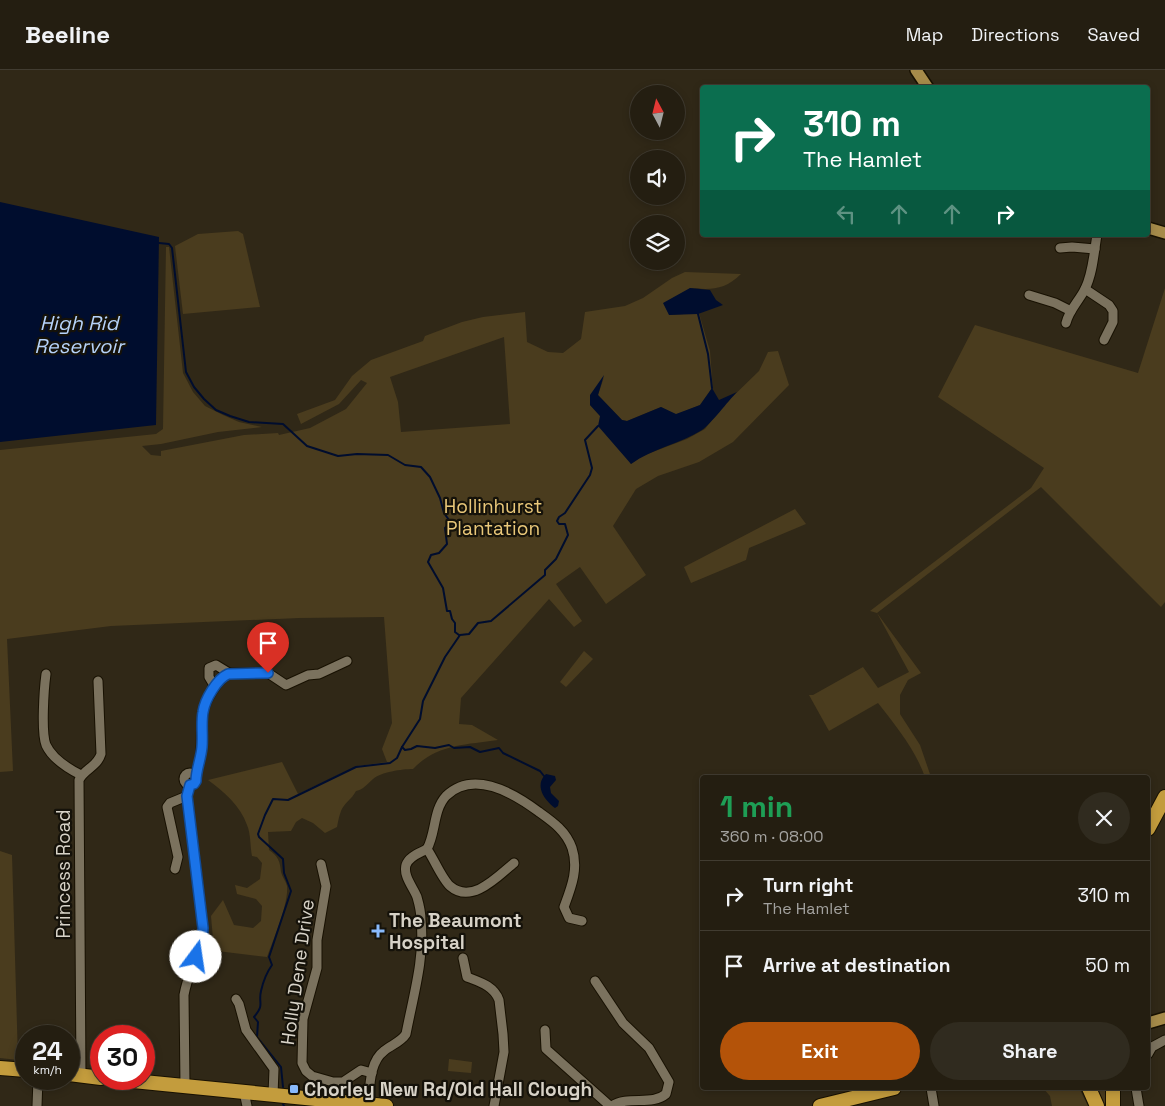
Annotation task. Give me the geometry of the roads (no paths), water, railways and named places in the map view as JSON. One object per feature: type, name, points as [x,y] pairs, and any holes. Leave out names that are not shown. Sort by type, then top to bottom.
[{"type":"highway","points":[[1150,825],[1165,797]]},
{"type":"highway","points":[[0,1068],[15,1069]]},
{"type":"highway","points":[[155,1083],[386,1106]]},
{"type":"highway","points":[[820,1106],[886,1090]]},
{"type":"highway","points":[[1090,1090],[1097,1106]]},
{"type":"highway","points":[[1113,1090],[1113,1106]]},
{"type":"main road","points":[[916,70],[926,85]]},
{"type":"main road","points":[[1150,229],[1165,233]]},
{"type":"main road","points":[[1150,1022],[1165,1018]]},
{"type":"street","points":[[1066,323],[1085,289],[1098,237]]},
{"type":"street","points":[[1060,248],[1071,244],[1095,249]]},
{"type":"street","points":[[1085,289],[1109,305],[1113,311],[1113,322],[1108,335]]},
{"type":"street","points":[[1029,295],[1055,303],[1071,311]]},
{"type":"street","points":[[185,1086],[184,995],[202,943],[203,928],[187,796],[190,785],[184,782],[184,776],[190,773],[195,775],[200,765],[204,706],[215,687],[228,674],[268,673],[286,685],[308,675],[319,674],[347,661]]},
{"type":"street","points":[[215,687],[209,677],[209,668],[216,665],[228,674]]},
{"type":"street","points":[[46,674],[43,698],[46,744],[54,756],[81,776],[96,764],[101,754],[98,681]]},
{"type":"street","name":"Princess Road","points":[[76,1025],[79,780],[81,776]]},
{"type":"street","points":[[368,1104],[372,1073],[381,1053],[402,1040],[406,1034],[417,976],[423,934],[420,908],[406,874],[406,866],[410,859],[427,849],[433,836],[440,805],[445,797],[465,786],[483,785],[501,788],[513,793],[559,827],[568,840],[573,853],[575,868],[564,907],[569,918],[582,921]]},
{"type":"street","points":[[175,869],[178,857],[167,807],[170,803],[187,796]]},
{"type":"street","points":[[427,849],[449,886],[464,892],[479,890],[514,863]]},
{"type":"street","name":"Holly Dene Drive","points":[[322,864],[326,886],[317,940],[317,968],[303,1018],[302,1063],[306,1071],[312,1076],[333,1082],[343,1082],[361,1070],[372,1073]]},
{"type":"street","points":[[463,958],[466,976],[489,986],[499,1000],[504,1034],[504,1052],[494,1106]]},
{"type":"street","points":[[546,1030],[546,1049],[611,1106],[624,1101],[642,1102],[658,1100],[666,1094],[669,1082],[648,1048],[623,1022],[596,981]]},
{"type":"street","points":[[235,998],[239,1004],[246,1030],[274,1069],[273,1095]]},
{"type":"street","points":[[1150,1050],[1152,1047],[1165,1040]]},
{"type":"street","points":[[37,1106],[38,1090]]},
{"type":"street","points":[[931,1090],[934,1106]]},
{"type":"street","points":[[1136,1090],[1139,1106]]},
{"type":"street","points":[[244,1092],[246,1106]]},
{"type":"water","name":"High Rid Reservoir","points":[[0,202],[159,237],[156,425],[0,442]]},
{"type":"water","points":[[690,288],[710,290],[716,300],[723,305],[698,314],[669,315],[663,303]]},
{"type":"water","points":[[604,375],[598,395],[622,420],[627,421],[661,407],[676,414],[700,405],[712,388],[719,400],[737,392],[702,430],[648,454],[631,464],[598,426],[600,416],[590,405],[590,395]]},
{"type":"water","points":[[546,774],[555,776],[556,780],[550,787],[551,793],[559,801],[558,806],[555,808],[547,801],[542,792],[542,778]]},
{"type":"waterway","points":[[159,243],[169,244],[172,248],[186,372],[194,387],[216,410],[249,422],[283,424],[307,446],[338,456],[357,454],[388,455],[405,465],[421,467],[430,477],[449,524],[445,528],[447,544],[439,553],[431,555],[428,562],[443,588],[447,611],[450,611],[455,623],[455,632],[459,635]]},
{"type":"waterway","points":[[698,314],[708,354],[712,388]]},
{"type":"waterway","points":[[283,1087],[281,1067],[257,1037],[258,1022],[254,1017],[260,1006],[262,988],[272,965],[269,957],[291,891],[284,873],[283,859],[259,837],[258,834],[265,815],[273,799],[288,800],[356,767],[390,763],[397,758],[420,719],[423,701],[445,657],[460,635],[469,634],[478,623],[491,621],[545,575],[545,570],[556,559],[568,535],[565,524],[559,524],[557,521],[565,513],[590,475],[592,468],[585,440],[598,426]]},
{"type":"waterway","points":[[402,747],[405,750],[417,746],[435,748],[449,745],[454,748],[470,747],[480,752],[499,748],[503,753],[540,771],[544,776]]},
{"type":"place","name":"The Beaumont Hospital","points":[[378,931]]},
{"type":"place","name":"Chorley New Rd/Old Hall Clough","points":[[294,1089]]},
{"type":"park label","name":"Hollinhurst Plantation","points":[[493,517]]}]
